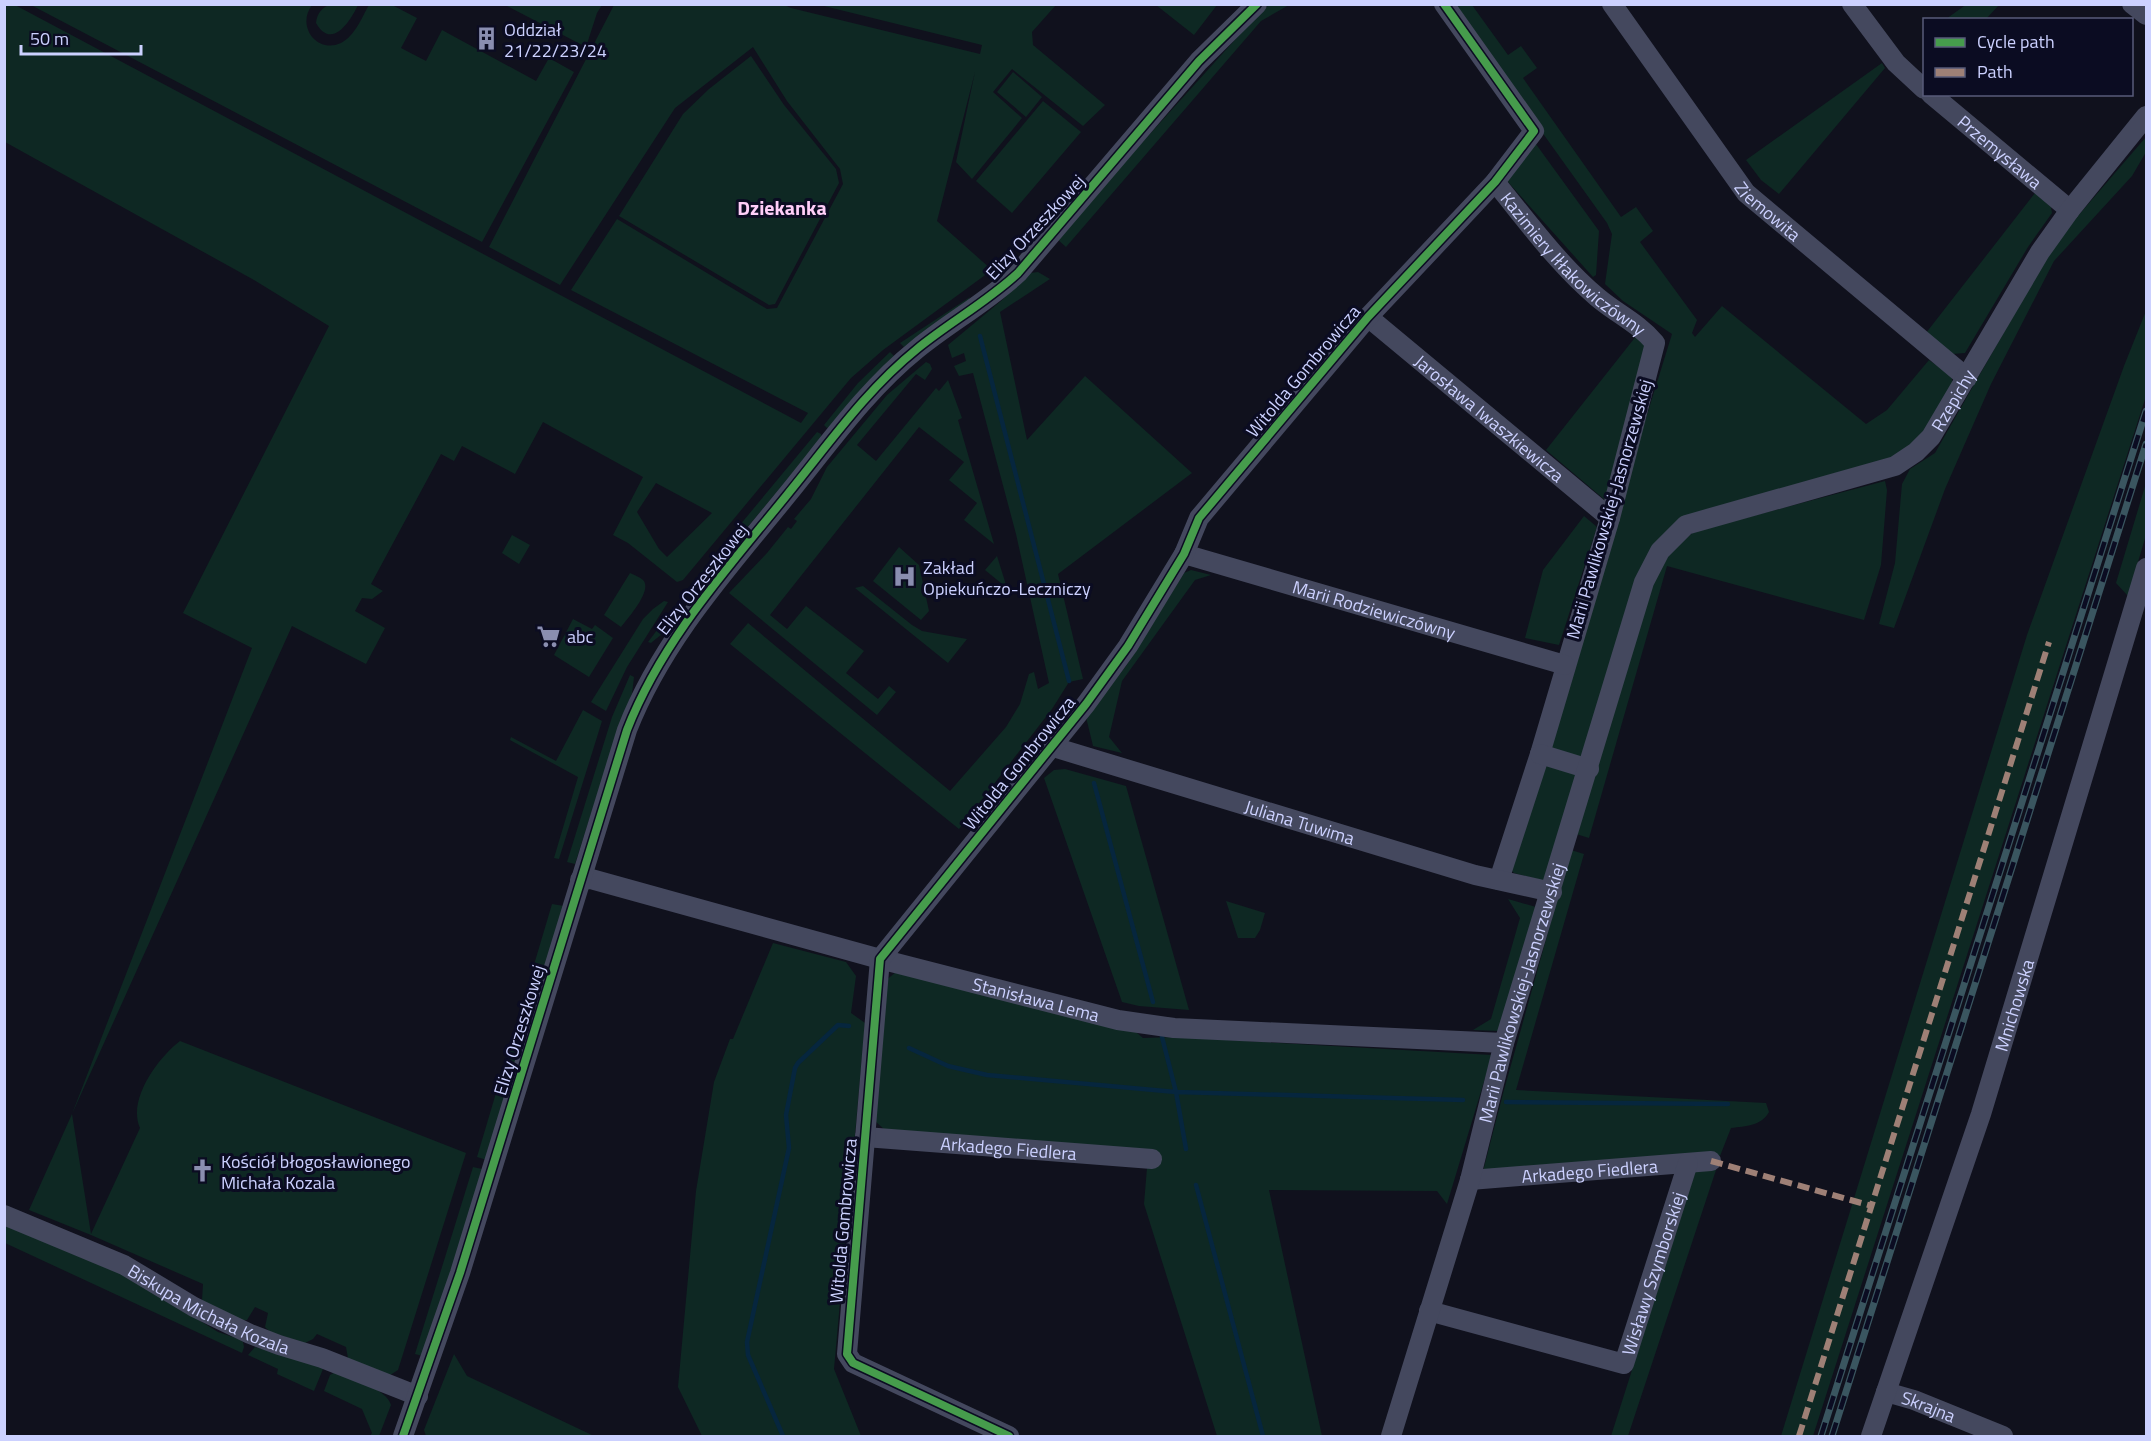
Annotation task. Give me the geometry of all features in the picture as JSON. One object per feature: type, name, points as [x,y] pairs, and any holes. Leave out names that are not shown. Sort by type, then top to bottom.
[{"type":"street","name":"Elizy Orzeszkowej","points":[[403,1437],[460,1273],[580,880],[637,705],[657,666],[695,609],[862,402],[916,350],[983,302],[1018,273],[1199,62],[1257,4]]},
{"type":"street","name":"Witolda Gombrowicza","points":[[1009,1437],[853,1363],[847,1354],[880,959],[1086,704],[1128,646],[1184,554],[1199,518],[1368,317],[1495,182],[1534,131],[1444,4]]},
{"type":"street","name":"Ziemowita","points":[[1612,4],[1746,193],[1967,378]]},
{"type":"street","points":[[1852,4],[1896,63],[1923,88]]},
{"type":"street","points":[[2132,4],[2146,15]]},
{"type":"street","name":"Przemysława","points":[[1933,96],[2070,210]]},
{"type":"street","name":"Rzepichy","points":[[1659,551],[1686,525],[1896,466],[1916,452],[1931,437],[2040,252],[2070,210],[2146,116]]},
{"type":"street","name":"Kazimiery Iłłakowiczówny","points":[[1495,182],[1557,258],[1597,298],[1642,329],[1655,343]]},
{"type":"street","name":"Jarosława Iwaszkiewicza","points":[[1368,317],[1610,518]]},
{"type":"street","name":"Marii Pawlikowskiej-Jasnorzewskiej","points":[[1499,880],[1610,518],[1655,343]]},
{"type":"street","name":"Marii Pawlikowskiej-Jasnorzewskiej","points":[[1391,1437],[1470,1180],[1504,1043],[1552,892],[1644,582],[1659,551]]},
{"type":"street","name":"Marii Rodziewiczówny","points":[[1184,554],[1564,665]]},
{"type":"street","name":"Mnichowska","points":[[1871,1437],[1982,1114],[2146,568]]},
{"type":"street","name":"Juliana Tuwima","points":[[1050,746],[1499,880],[1552,892]]},
{"type":"street","points":[[1539,754],[1588,769]]},
{"type":"street","name":"Stanisława Lema","points":[[580,880],[591,879],[880,959],[1144,1025],[1504,1043]]},
{"type":"street","name":"Arkadego Fiedlera","points":[[866,1137],[1152,1159]]},
{"type":"street","name":"Arkadego Fiedlera","points":[[1470,1180],[1711,1161]]},
{"type":"street","name":"Wisławy Szymborskiej","points":[[1429,1311],[1624,1364],[1688,1163]]},
{"type":"street","name":"Biskupa Michała Kozala","points":[[4,1215],[123,1265],[194,1307],[250,1334],[322,1358],[418,1396]]},
{"type":"street","name":"Skrajna","points":[[1886,1392],[1914,1400],[2003,1437]]},
{"type":"green space","points":[[332,4],[358,5],[346,25],[334,34],[328,34],[322,31],[316,23],[321,11]]},
{"type":"green space","points":[[1967,4],[1999,4],[1987,18],[1947,18]]},
{"type":"green space","points":[[5,5],[15,5],[801,423],[808,413],[571,290],[617,219],[767,309],[777,308],[843,184],[840,169],[787,101],[753,47],[675,108],[560,285],[489,247],[614,5],[784,5],[980,54],[982,45],[820,5],[1056,5],[1032,32],[1033,45],[1105,105],[1083,126],[1012,69],[993,92],[1022,118],[972,179],[956,162],[975,72],[937,221],[992,270],[883,350],[851,378],[683,580],[677,582],[628,543],[613,535],[643,477],[543,422],[515,474],[462,446],[454,461],[441,454],[371,584],[383,591],[372,599],[362,598],[355,611],[385,628],[366,664],[292,626],[72,1114],[252,648],[183,613],[329,326],[254,280],[5,142]],"holes":[[[656,483],[712,513],[667,557],[659,549],[637,512]]]},
{"type":"green space","points":[[31,5],[312,5],[306,21],[308,29],[317,41],[324,45],[332,45],[341,43],[350,36],[369,5],[392,5],[417,18],[401,48],[426,61],[442,30],[536,81],[549,58],[574,72],[482,242]]},
{"type":"green space","points":[[505,5],[602,5],[597,13],[586,47]]},
{"type":"green space","points":[[1156,5],[1217,5],[1194,35]]},
{"type":"green space","points":[[1269,5],[1289,5],[1261,21],[1066,247],[1056,238],[1261,11]]},
{"type":"green space","points":[[1451,5],[1472,5],[1508,55],[1521,46],[1537,68],[1523,78],[1621,217],[1636,207],[1653,231],[1640,242],[1697,320],[1692,333],[1695,337],[1722,306],[1866,424],[1887,410],[1929,360],[1952,376],[1952,385],[1924,434],[1893,459],[1652,548],[1585,760],[1550,748],[1547,738],[1672,334],[1623,301],[1605,284],[1612,234],[1607,223]]},
{"type":"green space","points":[[751,56],[784,105],[836,169],[839,183],[775,304],[769,305],[619,216],[683,114],[709,89]]},
{"type":"green space","points":[[1882,63],[1885,68],[1779,194],[1761,180],[1746,160]]},
{"type":"green space","points":[[1013,72],[1042,97],[1026,117],[997,92]]},
{"type":"green space","points":[[1043,101],[1081,132],[1012,213],[976,181]]},
{"type":"green space","points":[[2146,137],[2146,152],[2132,176],[2054,261],[1991,384],[1945,489],[1894,628],[1879,624],[1895,563],[1902,484],[1910,469],[1935,453],[2044,262],[2064,232]]},
{"type":"green space","points":[[1533,140],[1599,231],[1596,275],[1593,277],[1508,182],[1507,171]]},
{"type":"green space","points":[[2035,193],[2051,207],[2052,213],[2028,247],[1965,353],[1952,354],[1926,333]]},
{"type":"green space","points":[[1038,272],[1050,279],[1000,312],[1027,440],[1085,376],[1192,473],[1058,574],[1083,679],[1069,682],[1052,709],[959,829],[730,644],[748,623],[950,791],[1006,727],[1020,704],[1029,674],[1034,672],[1038,689],[1049,683],[1016,534],[973,373],[959,376],[954,366],[966,361],[964,353],[952,358],[948,345],[1001,301],[1030,273]]},
{"type":"green space","points":[[970,297],[968,301],[904,347],[900,343]]},
{"type":"green space","points":[[2146,311],[2146,396],[1813,1436],[1781,1436],[2027,635]]},
{"type":"green space","points":[[1637,335],[1651,347],[1605,500],[1546,450]]},
{"type":"green space","points":[[890,352],[894,356],[832,426],[827,428],[824,425],[858,383]]},
{"type":"green space","points":[[926,362],[932,369],[925,380],[916,374],[857,445],[876,461],[936,388],[939,391],[948,380],[962,418],[958,420],[994,544],[964,520],[977,503],[949,480],[964,462],[919,427],[770,615],[787,629],[806,606],[864,651],[846,673],[878,699],[889,686],[896,692],[877,715],[729,593],[788,527],[791,529],[797,521],[794,519],[811,499],[827,467],[887,395]]},
{"type":"green space","points":[[817,432],[822,438],[725,554],[720,558],[715,555]]},
{"type":"green space","points":[[1885,481],[1887,490],[1881,565],[1864,620],[1667,566],[1589,838],[1576,834],[1648,589],[1663,557],[1695,531]]},
{"type":"green space","points":[[2146,483],[2146,535],[2128,596],[2116,583]]},
{"type":"green space","points":[[1584,516],[1597,527],[1559,645],[1525,638],[1543,570]]},
{"type":"green space","points":[[512,535],[530,545],[519,564],[502,553]]},
{"type":"green space","points":[[899,547],[919,565],[929,611],[921,620],[873,581]]},
{"type":"green space","points":[[997,556],[1007,588],[985,570]]},
{"type":"green space","points":[[708,563],[713,568],[699,588],[686,591]]},
{"type":"green space","points":[[1191,570],[1211,575],[1195,580],[1122,681],[1109,737],[1122,753],[1093,746],[1086,717],[1126,666],[1184,573]]},
{"type":"green space","points":[[630,573],[643,580],[645,590],[621,627],[604,615]]},
{"type":"green space","points":[[863,586],[922,631],[967,639],[948,663],[855,588]]},
{"type":"green space","points":[[664,601],[668,602],[627,667],[606,711],[591,702],[643,619]]},
{"type":"green space","points":[[676,605],[679,609],[678,614],[672,624],[651,643],[648,642]]},
{"type":"green space","points":[[573,619],[592,629],[595,625],[613,638],[589,677],[554,655]]},
{"type":"green space","points":[[630,675],[634,677],[632,694],[620,723],[575,864],[567,862],[612,717]]},
{"type":"green space","points":[[583,710],[602,721],[559,859],[554,858],[578,777],[510,740],[511,737],[556,761]]},
{"type":"green space","points":[[1548,764],[1581,773],[1548,882],[1514,873],[1509,868],[1540,767]]},
{"type":"green space","points":[[1065,769],[1126,786],[1189,1010],[1139,1006],[1122,1002],[1044,778],[1054,770]]},
{"type":"green space","points":[[1571,850],[1584,854],[1516,1090],[1766,1103],[1769,1112],[1762,1120],[1731,1128],[1720,1156],[1714,1153],[1483,1171]]},
{"type":"green space","points":[[1508,899],[1536,907],[1498,1031],[1473,1030],[1491,1019],[1520,918]]},
{"type":"green space","points":[[1226,901],[1265,913],[1255,938],[1238,938]]},
{"type":"green space","points":[[552,904],[564,906],[487,1160],[477,1157]]},
{"type":"green space","points":[[773,943],[846,962],[856,976],[851,1013],[865,1023],[834,1369],[861,1436],[702,1436],[678,1387],[696,1191],[714,1082],[730,1039],[733,1039]]},
{"type":"green space","points":[[896,972],[1136,1032],[1143,1038],[1174,1037],[1492,1055],[1447,1204],[1437,1191],[1269,1190],[1322,1436],[1217,1436],[1144,1204],[1147,1168],[886,1131],[875,1121],[885,981]]},
{"type":"green space","points":[[180,1041],[466,1153],[398,1370],[384,1379],[349,1364],[346,1347],[317,1334],[305,1343],[270,1332],[265,1327],[268,1313],[255,1307],[247,1320],[238,1320],[202,1300],[203,1284],[29,1210],[72,1114],[91,1234],[140,1128],[137,1117],[141,1092],[163,1057]]},
{"type":"green space","points":[[473,1167],[482,1169],[440,1310],[423,1356],[415,1354]]},
{"type":"green space","points":[[1696,1169],[1716,1170],[1628,1436],[1611,1436]]},
{"type":"green space","points":[[5,1219],[118,1269],[218,1332],[239,1339],[243,1342],[242,1353],[5,1243]]},
{"type":"green space","points":[[255,1347],[320,1365],[323,1369],[314,1391],[277,1374],[278,1369],[248,1355]]},
{"type":"green space","points":[[454,1354],[467,1376],[594,1436],[426,1436],[424,1430]]},
{"type":"green space","points":[[337,1371],[376,1389],[388,1399],[391,1405],[379,1436],[370,1436],[372,1433],[362,1409],[324,1391],[330,1375]]},
{"type":"waterway","points":[[980,336],[1069,681]]},
{"type":"waterway","points":[[1094,783],[1153,1002]]},
{"type":"waterway","points":[[783,1436],[748,1355],[747,1342],[789,1148],[786,1115],[795,1068],[838,1025],[849,1026]]},
{"type":"waterway","points":[[1162,1037],[1176,1092],[1186,1149]]},
{"type":"waterway","points":[[909,1048],[948,1066],[987,1075],[1176,1092],[1463,1100]]},
{"type":"waterway","points":[[1506,1102],[1728,1104]]},
{"type":"waterway","points":[[1196,1185],[1263,1436]]},
{"type":"railway","points":[[1821,1436],[2146,411]]},
{"type":"railway","points":[[1832,1436],[2146,444]]},
{"type":"marked path","points":[[1799,1436],[2049,642]]},
{"type":"marked path","points":[[1711,1161],[1872,1206]]},
{"type":"cycle path","points":[[403,1436],[460,1273],[627,730],[658,666],[719,578],[864,400],[917,349],[1018,273],[1199,61],[1257,4]]},
{"type":"cycle path","points":[[1009,1436],[853,1363],[847,1354],[880,959],[1086,704],[1128,646],[1184,554],[1199,518],[1368,317],[1495,182],[1534,131],[1444,4]]},
{"type":"place","name":"Oddział 21/22/23/24","points":[[486,39]]},
{"type":"place","name":"Zakład Opiekuńczo-Leczniczy","points":[[905,577]]},
{"type":"place","name":"abc","points":[[549,636]]},
{"type":"place","name":"Kościół błogosławionego Michała Kozala","points":[[203,1171]]},
{"type":"district","name":"Dziekanka","points":[[782,207]]}]
